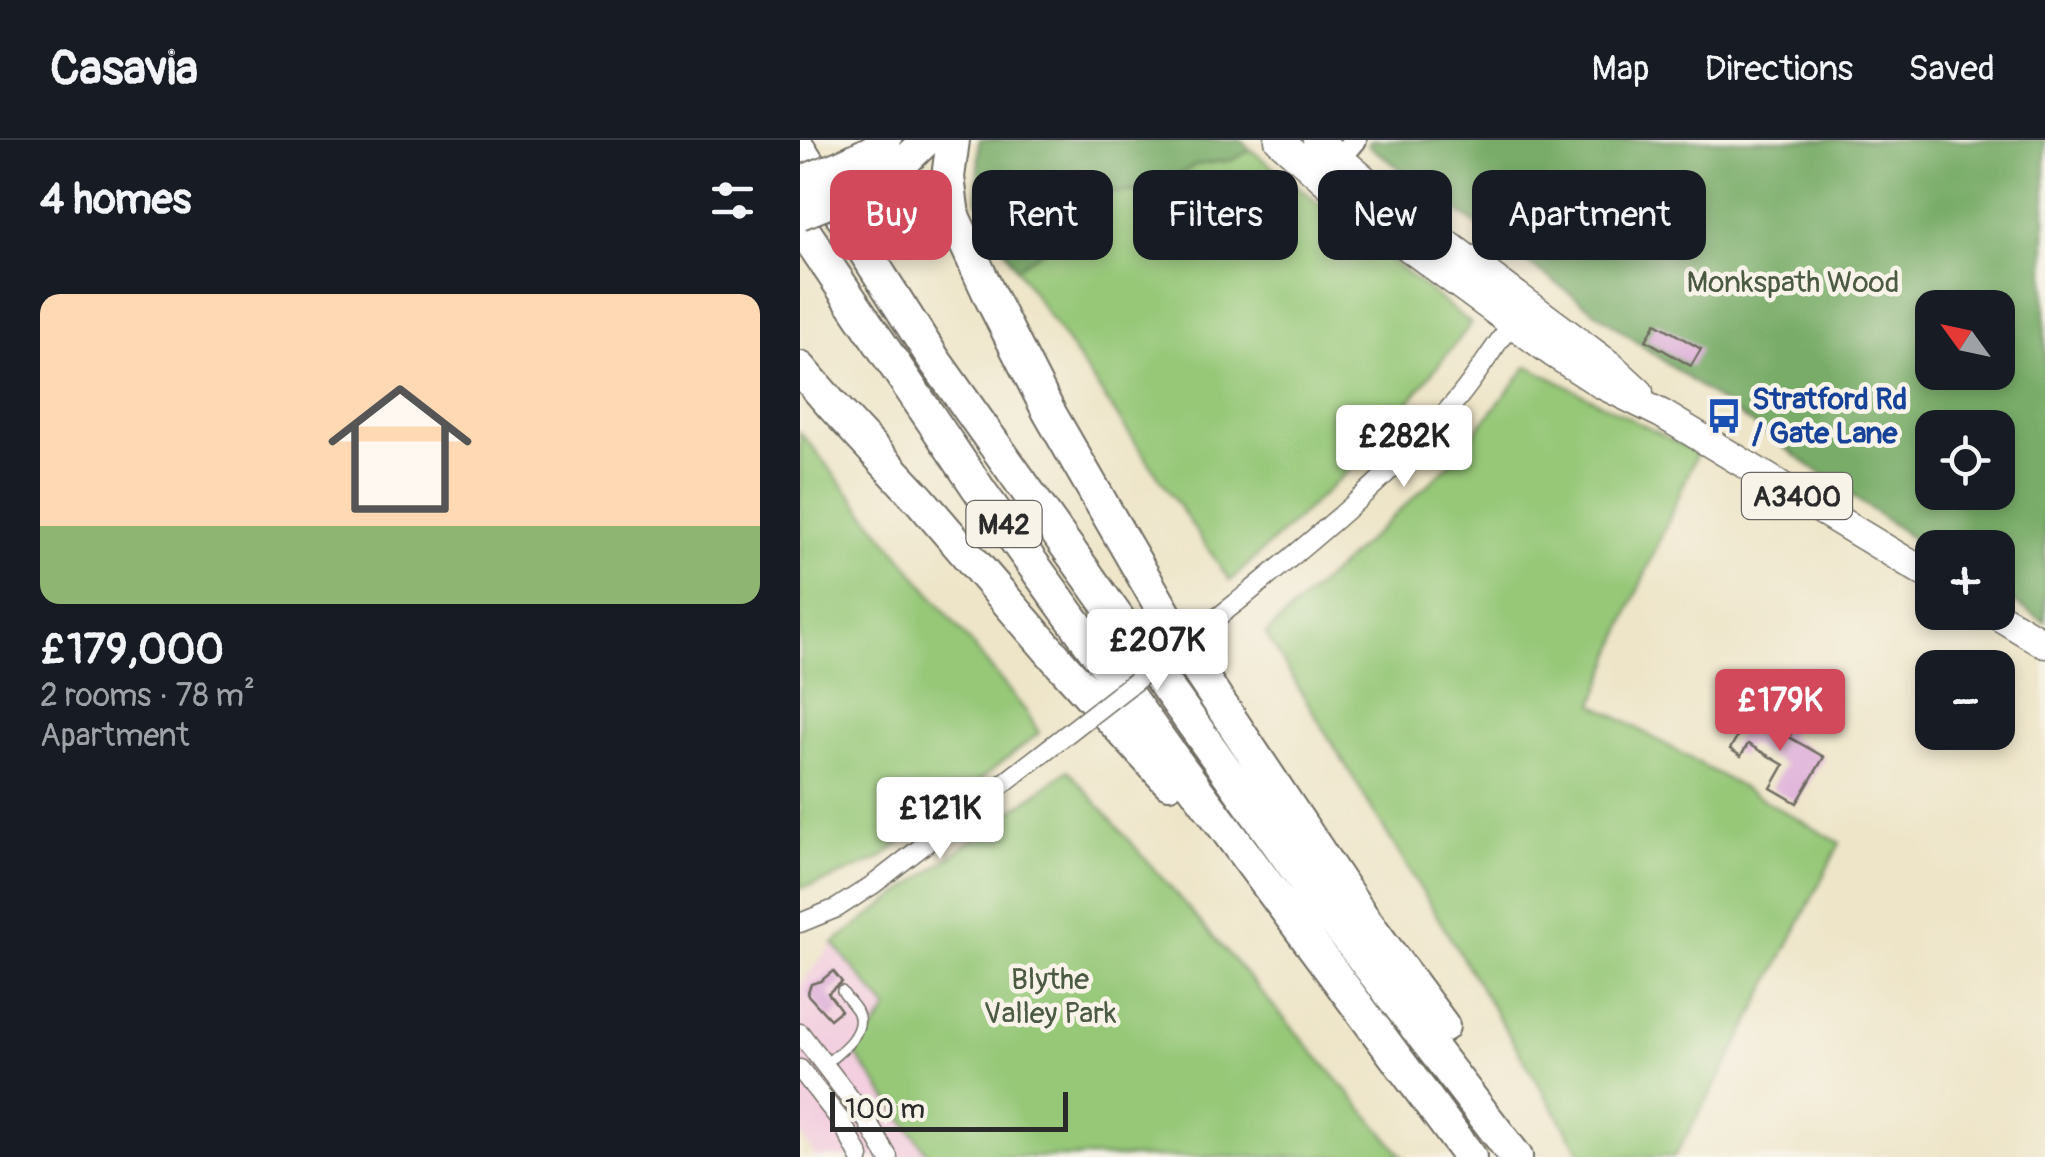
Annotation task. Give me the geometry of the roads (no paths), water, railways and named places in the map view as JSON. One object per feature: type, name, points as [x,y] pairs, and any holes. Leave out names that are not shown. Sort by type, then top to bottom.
[{"type":"highway","points":[[856,170],[886,140]]},
{"type":"highway","points":[[888,170],[898,168],[927,140]]},
{"type":"highway","points":[[953,140],[948,177],[953,216],[1034,384],[1099,502],[1195,666],[1361,915],[1534,1157]]},
{"type":"highway","name":"M42","points":[[800,150],[946,377],[1318,900],[1516,1157]]},
{"type":"highway","points":[[800,182],[830,180]]},
{"type":"highway","points":[[800,214],[830,192]]},
{"type":"highway","name":"M42","points":[[800,225],[982,494],[1470,1157]]},
{"type":"highway","points":[[800,368],[1173,787],[1217,816]]},
{"type":"highway","points":[[800,379],[831,404]]},
{"type":"main road","name":"A3400","points":[[1279,140],[1339,159]]},
{"type":"main road","name":"A3400","points":[[1317,140],[1339,159],[1359,211],[1404,245],[1521,313],[1553,354],[1601,384],[1662,414],[1915,567]]},
{"type":"main road","points":[[2015,626],[2045,644]]},
{"type":"street","points":[[800,923],[836,908],[874,884],[1362,499],[1458,400],[1521,313]]},
{"type":"street","points":[[800,1033],[866,1119],[888,1157]]},
{"type":"street","points":[[800,1069],[841,1121],[860,1157]]},
{"type":"lane","points":[[825,1064],[854,1036],[860,1023],[842,991]]},
{"type":"place","name":"Stratford Rd / Gate Lane","points":[[1724,416]]},
{"type":"park label","name":"Monkspath Wood","points":[[1793,282]]},
{"type":"park label","name":"Blythe Valley Park","points":[[1050,996]]}]
